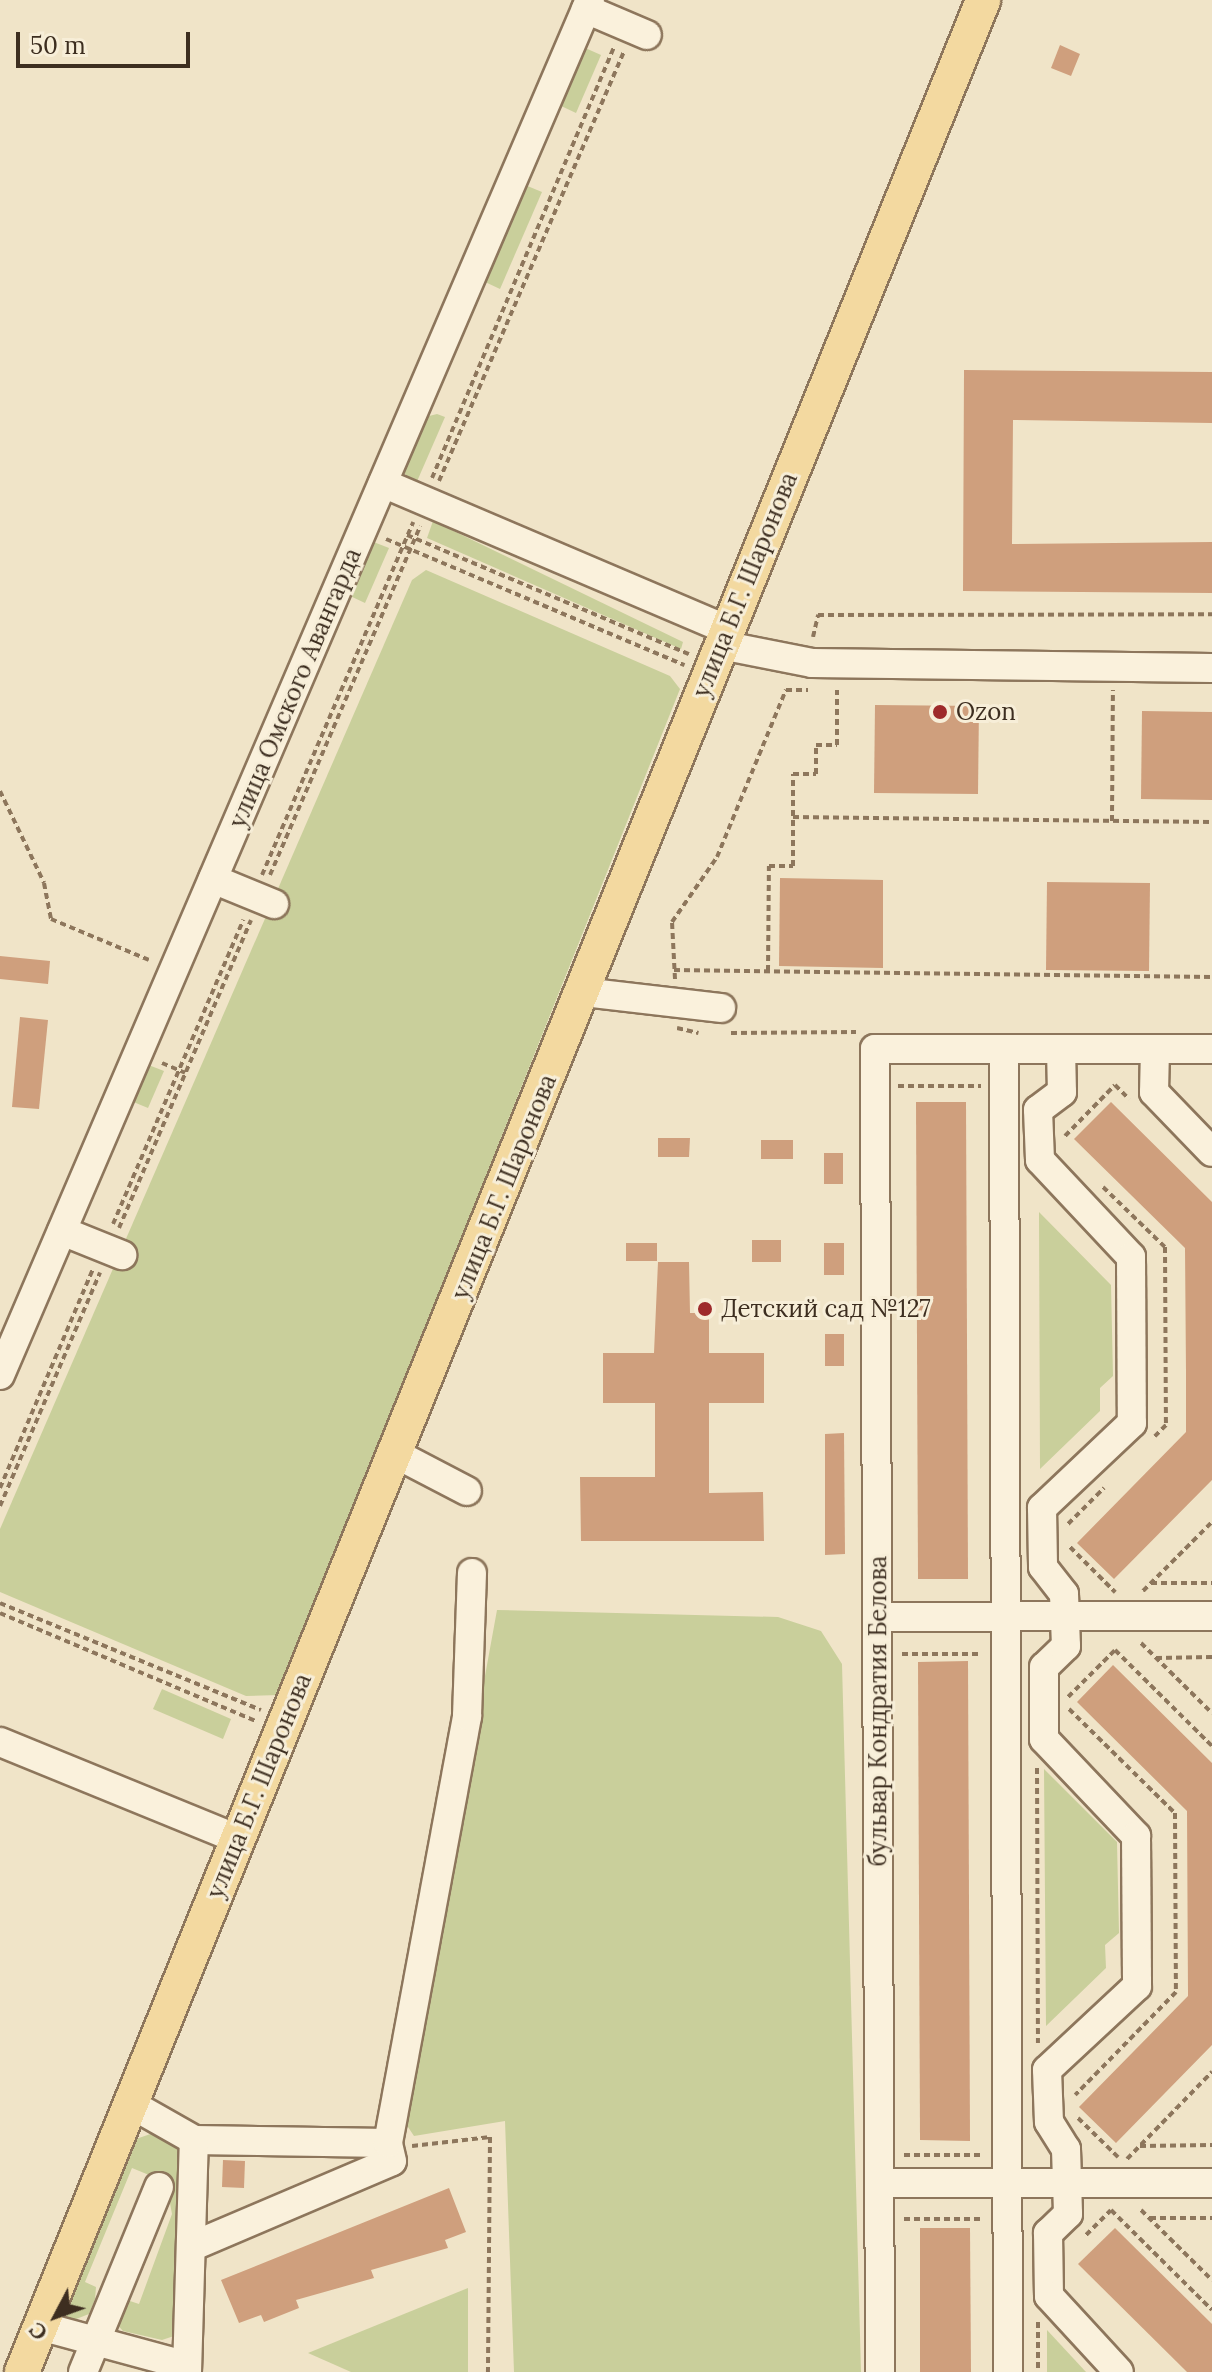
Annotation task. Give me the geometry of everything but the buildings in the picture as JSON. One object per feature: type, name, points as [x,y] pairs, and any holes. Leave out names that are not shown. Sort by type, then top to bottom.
[{"type":"main road","name":"улица Б.Г. Шаронова","points":[[22,2372],[983,0]]},
{"type":"street","points":[[588,5],[635,30]]},
{"type":"street","name":"улица Омского Авангарда","points":[[0,1375],[588,5]]},
{"type":"street","points":[[383,483],[426,501],[717,654],[1212,648]]},
{"type":"street","points":[[812,653],[1212,668]]},
{"type":"street","points":[[213,879],[262,899]]},
{"type":"street","points":[[583,992],[676,1006],[722,1020]]},
{"type":"street","points":[[866,1040],[1004,1049],[1212,1049]]},
{"type":"street","name":"бульвар Кондратия Белова","points":[[866,1040],[877,1617],[880,2372]]},
{"type":"street","points":[[1004,1049],[1008,2372]]},
{"type":"street","points":[[1061,1049],[1062,1092],[1038,1110],[1040,1160],[1131,1257],[1132,1423],[1042,1508],[1043,1567],[1064,1594],[1066,1646],[1044,1667],[1044,1739],[1136,1836],[1137,1986],[1047,2070],[1049,2122],[1066,2149],[1068,2214],[1048,2233],[1049,2296],[1119,2372]]},
{"type":"street","points":[[1155,1049],[1154,1092],[1212,1152]]},
{"type":"street","points":[[62,1231],[111,1251]]},
{"type":"street","points":[[394,1453],[467,1491]]},
{"type":"street","points":[[193,2246],[392,2161],[388,2143],[467,1716],[472,1573]]},
{"type":"street","points":[[877,1617],[1212,1616]]},
{"type":"street","points":[[0,1742],[238,1839]]},
{"type":"street","points":[[129,2103],[194,2140],[388,2143]]},
{"type":"street","points":[[40,2326],[187,2369],[194,2140]]},
{"type":"street","points":[[879,2183],[1212,2183]]},
{"type":"street","points":[[83,2372],[92,2341],[159,2187]]},
{"type":"path","points":[[262,899],[407,535],[426,501],[635,30]]},
{"type":"path","points":[[0,1506],[410,550],[426,501],[635,30]]},
{"type":"path","points":[[407,535],[717,654]]},
{"type":"path","points":[[410,550],[717,654]]},
{"type":"path","points":[[812,653],[818,615],[1212,614]]},
{"type":"path","points":[[1098,687],[1127,687]]},
{"type":"path","points":[[1112,821],[1113,687]]},
{"type":"path","points":[[707,1033],[677,1034],[672,922],[717,857],[786,690],[853,689]]},
{"type":"path","points":[[768,971],[769,866],[793,866],[793,774],[816,774],[816,745],[837,745],[837,690]]},
{"type":"path","points":[[0,791],[44,883],[51,919],[174,971]]},
{"type":"path","points":[[793,817],[1212,822]]},
{"type":"path","points":[[674,970],[1212,977]]},
{"type":"path","points":[[722,1020],[866,1040]]},
{"type":"path","points":[[1058,1142],[1115,1085],[1137,1106]]},
{"type":"path","points":[[1101,1184],[1165,1247],[1166,1425],[1144,1447]]},
{"type":"path","points":[[0,1488],[111,1251]]},
{"type":"path","points":[[1112,1480],[1057,1535],[1119,1596]]},
{"type":"path","points":[[1140,1595],[1212,1522]]},
{"type":"path","points":[[1151,1583],[1212,1583]]},
{"type":"path","points":[[0,1603],[283,1726]]},
{"type":"path","points":[[0,1613],[283,1726]]},
{"type":"path","points":[[1136,1638],[1212,1713]]},
{"type":"path","points":[[1065,2104],[1176,1992],[1175,1813],[1063,1703],[1115,1650],[1212,1746]]},
{"type":"path","points":[[895,1654],[979,1654]]},
{"type":"path","points":[[1156,1658],[1212,1657]]},
{"type":"path","points":[[1032,1759],[1034,2058]]},
{"type":"path","points":[[1075,2114],[1123,2162],[1212,2072]]},
{"type":"path","points":[[388,2143],[490,2137],[488,2372]]},
{"type":"path","points":[[1140,2146],[1212,2145]]},
{"type":"path","points":[[897,2155],[981,2155]]},
{"type":"path","points":[[1139,2208],[1212,2280]]},
{"type":"path","points":[[1074,2247],[1111,2210],[1212,2310]]},
{"type":"path","points":[[1149,2218],[1212,2218]]},
{"type":"path","points":[[897,2219],[981,2219]]},
{"type":"green space","points":[[583,47],[601,55],[576,113],[559,105]]},
{"type":"green space","points":[[525,185],[542,192],[500,289],[483,281]]},
{"type":"green space","points":[[437,414],[445,417],[415,486],[402,470],[425,417]]},
{"type":"green space","points":[[433,521],[683,642],[681,649],[427,538]]},
{"type":"green space","points":[[371,541],[389,548],[365,603],[348,595]]},
{"type":"green space","points":[[426,570],[670,676],[680,689],[279,1695],[246,1696],[0,1592],[0,1529],[412,580]]},
{"type":"green space","points":[[146,1064],[164,1071],[148,1108],[131,1101]]},
{"type":"green space","points":[[1039,1212],[1111,1285],[1113,1376],[1100,1388],[1100,1411],[1040,1469]]},
{"type":"green space","points":[[497,1610],[778,1617],[821,1631],[842,1664],[861,2372],[514,2372],[505,2121],[414,2136],[404,2121]]},
{"type":"green space","points":[[162,1689],[231,1719],[223,1739],[153,1709]]},
{"type":"green space","points":[[1044,1769],[1117,1842],[1119,1933],[1105,1945],[1106,1968],[1046,2026]]},
{"type":"green space","points":[[159,2131],[181,2151],[177,2335],[162,2340],[123,2331],[113,2320],[127,2300],[139,2304],[172,2214],[166,2182],[132,2168],[85,2282],[96,2287],[95,2299],[89,2314],[71,2321],[63,2313],[116,2182],[136,2139]]},
{"type":"green space","points":[[468,2288],[468,2372],[351,2372],[308,2353]]},
{"type":"green space","points":[[1047,2330],[1086,2372],[1047,2372]]},
{"type":"place","name":"Ozon","points":[[940,712]]},
{"type":"place","name":"Детский сад №127","points":[[705,1309]]}]
